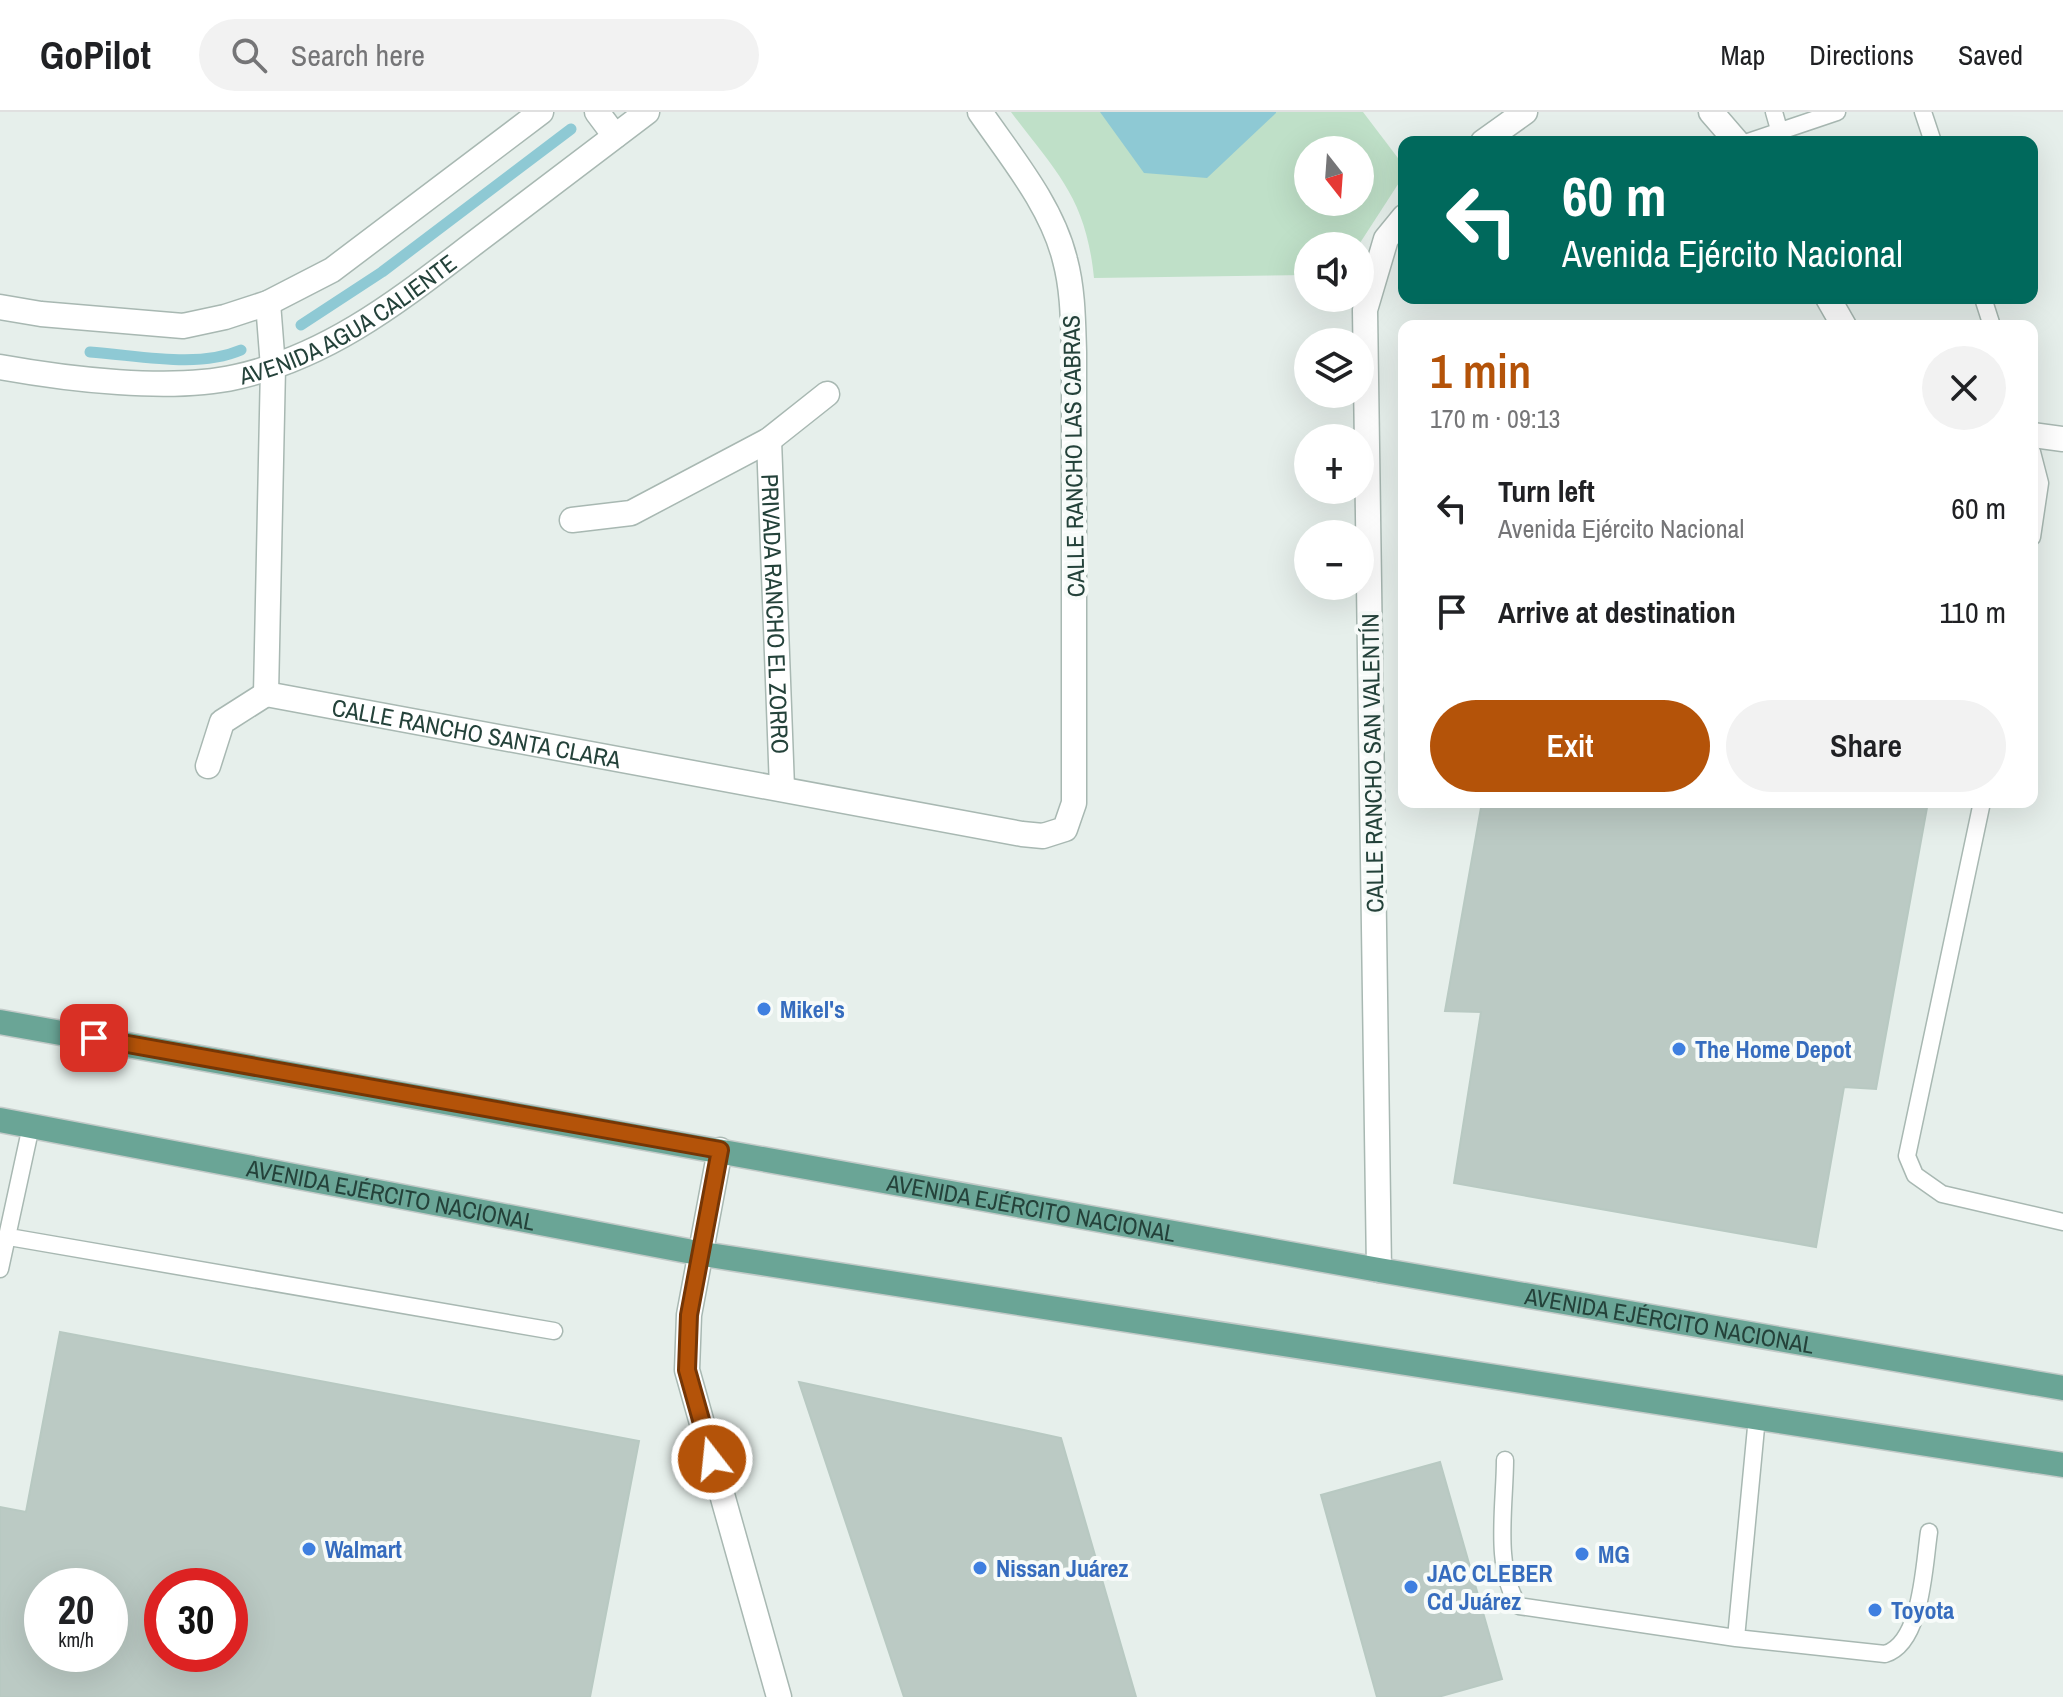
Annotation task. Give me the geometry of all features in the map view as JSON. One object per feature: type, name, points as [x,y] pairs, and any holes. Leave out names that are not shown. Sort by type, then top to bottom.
[{"type":"main road","name":"AVENIDA EJÉRCITO NACIONAL","points":[[0,1022],[1379,1270],[2063,1388]]},
{"type":"main road","name":"AVENIDA EJÉRCITO NACIONAL","points":[[0,1120],[703,1254],[2063,1465]]},
{"type":"street","name":"AVENIDA AGUA CALIENTE","points":[[0,307],[41,314],[183,326],[268,303],[332,270],[541,112]]},
{"type":"street","points":[[597,112],[615,136]]},
{"type":"street","name":"AVENIDA AGUA CALIENTE","points":[[0,367],[35,374],[186,385],[273,367],[332,344],[382,314],[647,112]]},
{"type":"street","name":"CALLE RANCHO LAS CABRAS","points":[[980,112],[1028,181],[1052,227],[1065,257],[1070,287],[1074,352],[1074,803],[1070,823]]},
{"type":"street","points":[[1491,136],[1525,112]]},
{"type":"street","points":[[1711,112],[1732,136]]},
{"type":"street","name":"CALLE RANCHO SAN VALENTÍN","points":[[1379,1270],[1365,310],[1386,239],[1398,224]]},
{"type":"street","points":[[208,766],[222,722],[266,694],[273,367],[268,303]]},
{"type":"street","name":"PRIVADA RANCHO EL ZORRO","points":[[572,520],[631,513],[769,440],[827,394]]},
{"type":"street","points":[[2038,436],[2063,439]]},
{"type":"street","name":"PRIVADA RANCHO EL ZORRO","points":[[769,440],[782,788]]},
{"type":"street","name":"CALLE RANCHO SANTA CLARA","points":[[266,694],[1022,834],[1057,833],[1070,823]]},
{"type":"street","points":[[720,1150],[703,1254],[689,1315],[687,1370],[779,1697]]},
{"type":"lane","points":[[1774,112],[1780,133]]},
{"type":"lane","points":[[1769,136],[1837,112]]},
{"type":"lane","points":[[1923,112],[1931,136]]},
{"type":"lane","points":[[2038,475],[2038,496]]},
{"type":"lane","points":[[1981,808],[1907,1156],[1915,1175],[1942,1194],[2063,1222]]},
{"type":"lane","points":[[0,1269],[31,1126]]},
{"type":"lane","points":[[9,1237],[554,1331]]},
{"type":"lane","points":[[1736,1638],[1757,1417]]},
{"type":"lane","points":[[1505,1460],[1505,1566],[1508,1591],[1519,1606],[1736,1638],[1874,1654],[1895,1651],[1905,1641],[1915,1614],[1929,1532]]},
{"type":"green space","points":[[1011,112],[1363,112],[1398,158],[1398,184],[1367,232],[1294,232],[1294,275],[1094,278],[1084,227],[1067,188]]},
{"type":"water","points":[[1100,112],[1276,113],[1207,178],[1144,173]]},
{"type":"building","name":"The Home Depot","points":[[1481,808],[1927,808],[1876,1089],[1844,1087],[1816,1247],[1454,1183],[1481,1012],[1445,1011]]},
{"type":"building","name":"Walmart","points":[[60,1332],[639,1441],[590,1697],[0,1697],[0,1507],[26,1512]]},
{"type":"building","name":"Nissan Juárez","points":[[799,1382],[1061,1438],[1136,1697],[904,1697]]},
{"type":"building","name":"JAC CLEBER Cd Juárez","points":[[1440,1462],[1502,1679],[1438,1697],[1377,1697],[1321,1495]]},
{"type":"waterway","points":[[301,325],[382,272],[571,129]]},
{"type":"waterway","points":[[90,352],[186,360],[224,356],[241,350]]},
{"type":"place","name":"Mikel's","points":[[764,1009]]},
{"type":"place","name":"The Home Depot","points":[[1679,1049]]},
{"type":"place","name":"Walmart","points":[[309,1549]]},
{"type":"place","name":"MG","points":[[1582,1554]]},
{"type":"place","name":"Nissan Juárez","points":[[980,1568]]},
{"type":"place","name":"JAC CLEBER Cd Juárez","points":[[1411,1587]]},
{"type":"place","name":"Toyota","points":[[1875,1610]]},
{"type":"route","points":[[94,1038],[720,1150],[703,1254],[689,1315],[687,1370],[712,1459]]}]
